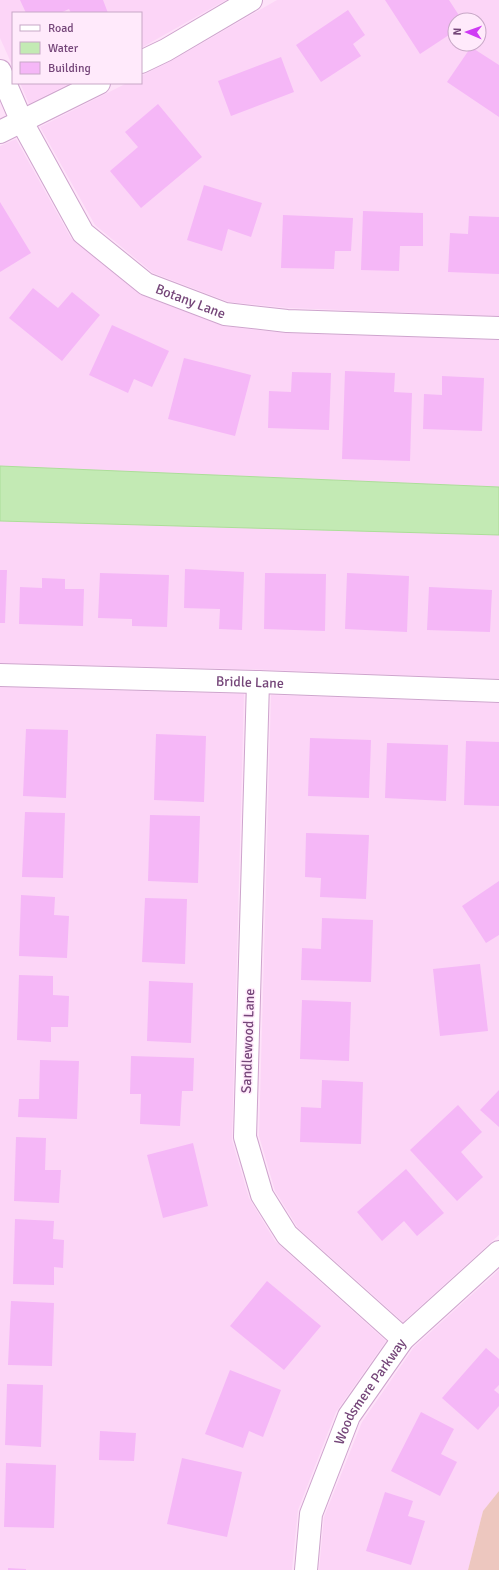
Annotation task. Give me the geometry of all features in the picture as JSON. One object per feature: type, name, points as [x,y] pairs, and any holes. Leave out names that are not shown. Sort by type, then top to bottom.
[{"type":"street","points":[[142,62],[166,50],[251,0]]},
{"type":"street","name":"Botany Lane","points":[[0,71],[22,122],[84,233],[146,284],[225,314],[287,320],[499,328]]},
{"type":"street","points":[[0,132],[97,84]]},
{"type":"street","name":"Bridle Lane","points":[[0,675],[258,682],[499,691]]},
{"type":"street","name":"Sandlewood Lane","points":[[258,682],[245,1138],[262,1195],[287,1235],[403,1339]]},
{"type":"street","name":"Woodsmere Parkway","points":[[306,1570],[311,1514],[349,1416],[403,1339],[499,1252]]},
{"type":"shaded area","points":[[0,0],[226,0],[142,47],[142,12],[12,12],[12,65],[0,38]]},
{"type":"shaded area","points":[[277,0],[499,0],[499,316],[288,308],[229,302],[153,273],[95,225],[40,127],[125,84],[142,84],[142,76],[173,60]]},
{"type":"shaded area","points":[[20,84],[69,84],[29,104]]},
{"type":"shaded area","points":[[16,139],[71,238],[141,295],[223,326],[286,333],[499,340],[499,487],[0,466],[0,146]]},
{"type":"shaded area","points":[[0,521],[499,535],[499,679],[272,670],[0,663]]},
{"type":"shaded area","points":[[0,687],[244,694],[232,1140],[249,1198],[275,1241],[386,1341],[336,1412],[298,1510],[292,1570],[0,1570]]},
{"type":"shaded area","points":[[271,695],[499,703],[499,1235],[403,1322],[298,1228],[275,1191],[259,1136]]},
{"type":"shaded area","points":[[499,1270],[499,1491],[483,1511],[468,1570],[319,1570],[324,1517],[362,1422],[414,1347]]},
{"type":"shaded area","points":[[499,1491],[499,1570],[468,1570],[483,1511]]},
{"type":"water","points":[[0,466],[499,487],[499,535],[0,521]]},
{"type":"building","points":[[20,0],[103,0],[108,12],[70,12],[69,9],[62,12],[26,12]]},
{"type":"building","points":[[385,0],[449,0],[457,12],[447,12],[447,36],[420,54]]},
{"type":"building","points":[[348,10],[365,35],[353,44],[361,56],[321,82],[296,45]]},
{"type":"building","points":[[468,52],[479,52],[499,65],[499,117],[447,82]]},
{"type":"building","points":[[281,57],[294,92],[231,116],[218,81]]},
{"type":"building","points":[[158,104],[202,157],[141,208],[110,171],[138,147],[125,132]]},
{"type":"building","points":[[204,185],[262,203],[251,237],[228,229],[222,251],[187,240]]},
{"type":"building","points":[[0,202],[31,253],[0,272]]},
{"type":"building","points":[[363,211],[423,213],[423,246],[400,246],[399,271],[361,270]]},
{"type":"building","points":[[283,215],[353,218],[351,251],[335,251],[334,269],[281,268]]},
{"type":"building","points":[[469,216],[499,217],[499,274],[448,272],[450,233],[468,234]]},
{"type":"building","points":[[33,288],[58,308],[72,292],[100,315],[62,361],[9,318]]},
{"type":"building","points":[[112,325],[169,351],[152,387],[134,379],[128,393],[89,375]]},
{"type":"building","points":[[184,358],[251,375],[235,436],[168,419]]},
{"type":"building","points":[[345,371],[395,373],[394,392],[412,393],[410,461],[342,459]]},
{"type":"building","points":[[292,372],[331,373],[329,430],[268,428],[269,391],[291,392]]},
{"type":"building","points":[[442,376],[484,378],[482,431],[423,429],[424,394],[442,395]]},
{"type":"building","points":[[185,569],[244,572],[242,630],[219,629],[220,609],[184,608]]},
{"type":"building","points":[[0,570],[7,570],[5,623],[0,623]]},
{"type":"building","points":[[100,573],[169,575],[167,627],[132,626],[132,619],[98,618]]},
{"type":"building","points":[[265,573],[326,574],[325,631],[264,629]]},
{"type":"building","points":[[347,573],[409,576],[407,632],[345,629]]},
{"type":"building","points":[[42,578],[65,579],[65,589],[84,589],[83,626],[19,624],[20,587],[42,588]]},
{"type":"building","points":[[429,587],[492,590],[490,632],[427,630]]},
{"type":"building","points":[[26,729],[68,730],[66,798],[23,796]]},
{"type":"building","points":[[156,734],[206,736],[204,802],[154,800]]},
{"type":"building","points":[[310,738],[371,740],[369,798],[308,796]]},
{"type":"building","points":[[466,741],[499,742],[499,806],[464,805]]},
{"type":"building","points":[[387,743],[448,745],[446,801],[385,798]]},
{"type":"building","points":[[25,812],[65,813],[63,878],[22,877]]},
{"type":"building","points":[[150,815],[200,816],[198,883],[148,881]]},
{"type":"building","points":[[306,833],[369,835],[366,899],[320,897],[321,878],[305,877]]},
{"type":"building","points":[[499,881],[499,935],[486,943],[462,906]]},
{"type":"building","points":[[21,895],[55,897],[54,915],[69,916],[67,958],[19,956]]},
{"type":"building","points":[[145,898],[187,899],[185,964],[142,962]]},
{"type":"building","points":[[322,918],[373,920],[371,982],[301,980],[302,948],[321,949]]},
{"type":"building","points":[[480,964],[488,1031],[440,1036],[433,969]]},
{"type":"building","points":[[19,975],[53,976],[53,995],[69,996],[68,1027],[51,1027],[51,1042],[17,1040]]},
{"type":"building","points":[[149,981],[193,983],[191,1043],[147,1041]]},
{"type":"building","points":[[302,1000],[351,1002],[349,1061],[300,1059]]},
{"type":"building","points":[[131,1056],[194,1058],[193,1091],[182,1091],[180,1126],[140,1124],[141,1094],[130,1094]]},
{"type":"building","points":[[40,1060],[79,1061],[77,1119],[18,1117],[19,1099],[39,1099]]},
{"type":"building","points":[[322,1080],[363,1082],[361,1144],[300,1142],[301,1107],[321,1108]]},
{"type":"building","points":[[499,1090],[499,1127],[480,1110]]},
{"type":"building","points":[[458,1105],[482,1132],[461,1152],[483,1177],[457,1201],[410,1150]]},
{"type":"building","points":[[16,1137],[46,1138],[45,1170],[61,1170],[59,1203],[14,1201]]},
{"type":"building","points":[[193,1143],[208,1206],[163,1218],[147,1155]]},
{"type":"building","points":[[406,1169],[444,1213],[417,1236],[404,1221],[382,1241],[357,1212]]},
{"type":"building","points":[[15,1219],[54,1221],[53,1239],[64,1240],[63,1268],[54,1267],[54,1285],[13,1284]]},
{"type":"building","points":[[267,1281],[321,1326],[284,1370],[230,1326]]},
{"type":"building","points":[[11,1301],[54,1303],[52,1366],[8,1365]]},
{"type":"building","points":[[486,1348],[499,1359],[499,1385],[494,1390],[499,1394],[499,1406],[478,1430],[442,1398]]},
{"type":"building","points":[[230,1370],[281,1390],[263,1437],[249,1431],[243,1448],[205,1434]]},
{"type":"building","points":[[7,1384],[43,1385],[41,1447],[5,1445]]},
{"type":"building","points":[[421,1412],[454,1429],[441,1454],[457,1462],[440,1496],[391,1471]]},
{"type":"building","points":[[100,1431],[136,1433],[134,1461],[99,1460]]},
{"type":"building","points":[[182,1458],[242,1472],[227,1537],[167,1524]]},
{"type":"building","points":[[6,1463],[56,1465],[54,1528],[4,1527]]},
{"type":"building","points":[[385,1492],[413,1501],[408,1516],[425,1521],[411,1565],[366,1551]]},
{"type":"building","points":[[8,1568],[26,1569],[26,1570],[8,1570]]}]
